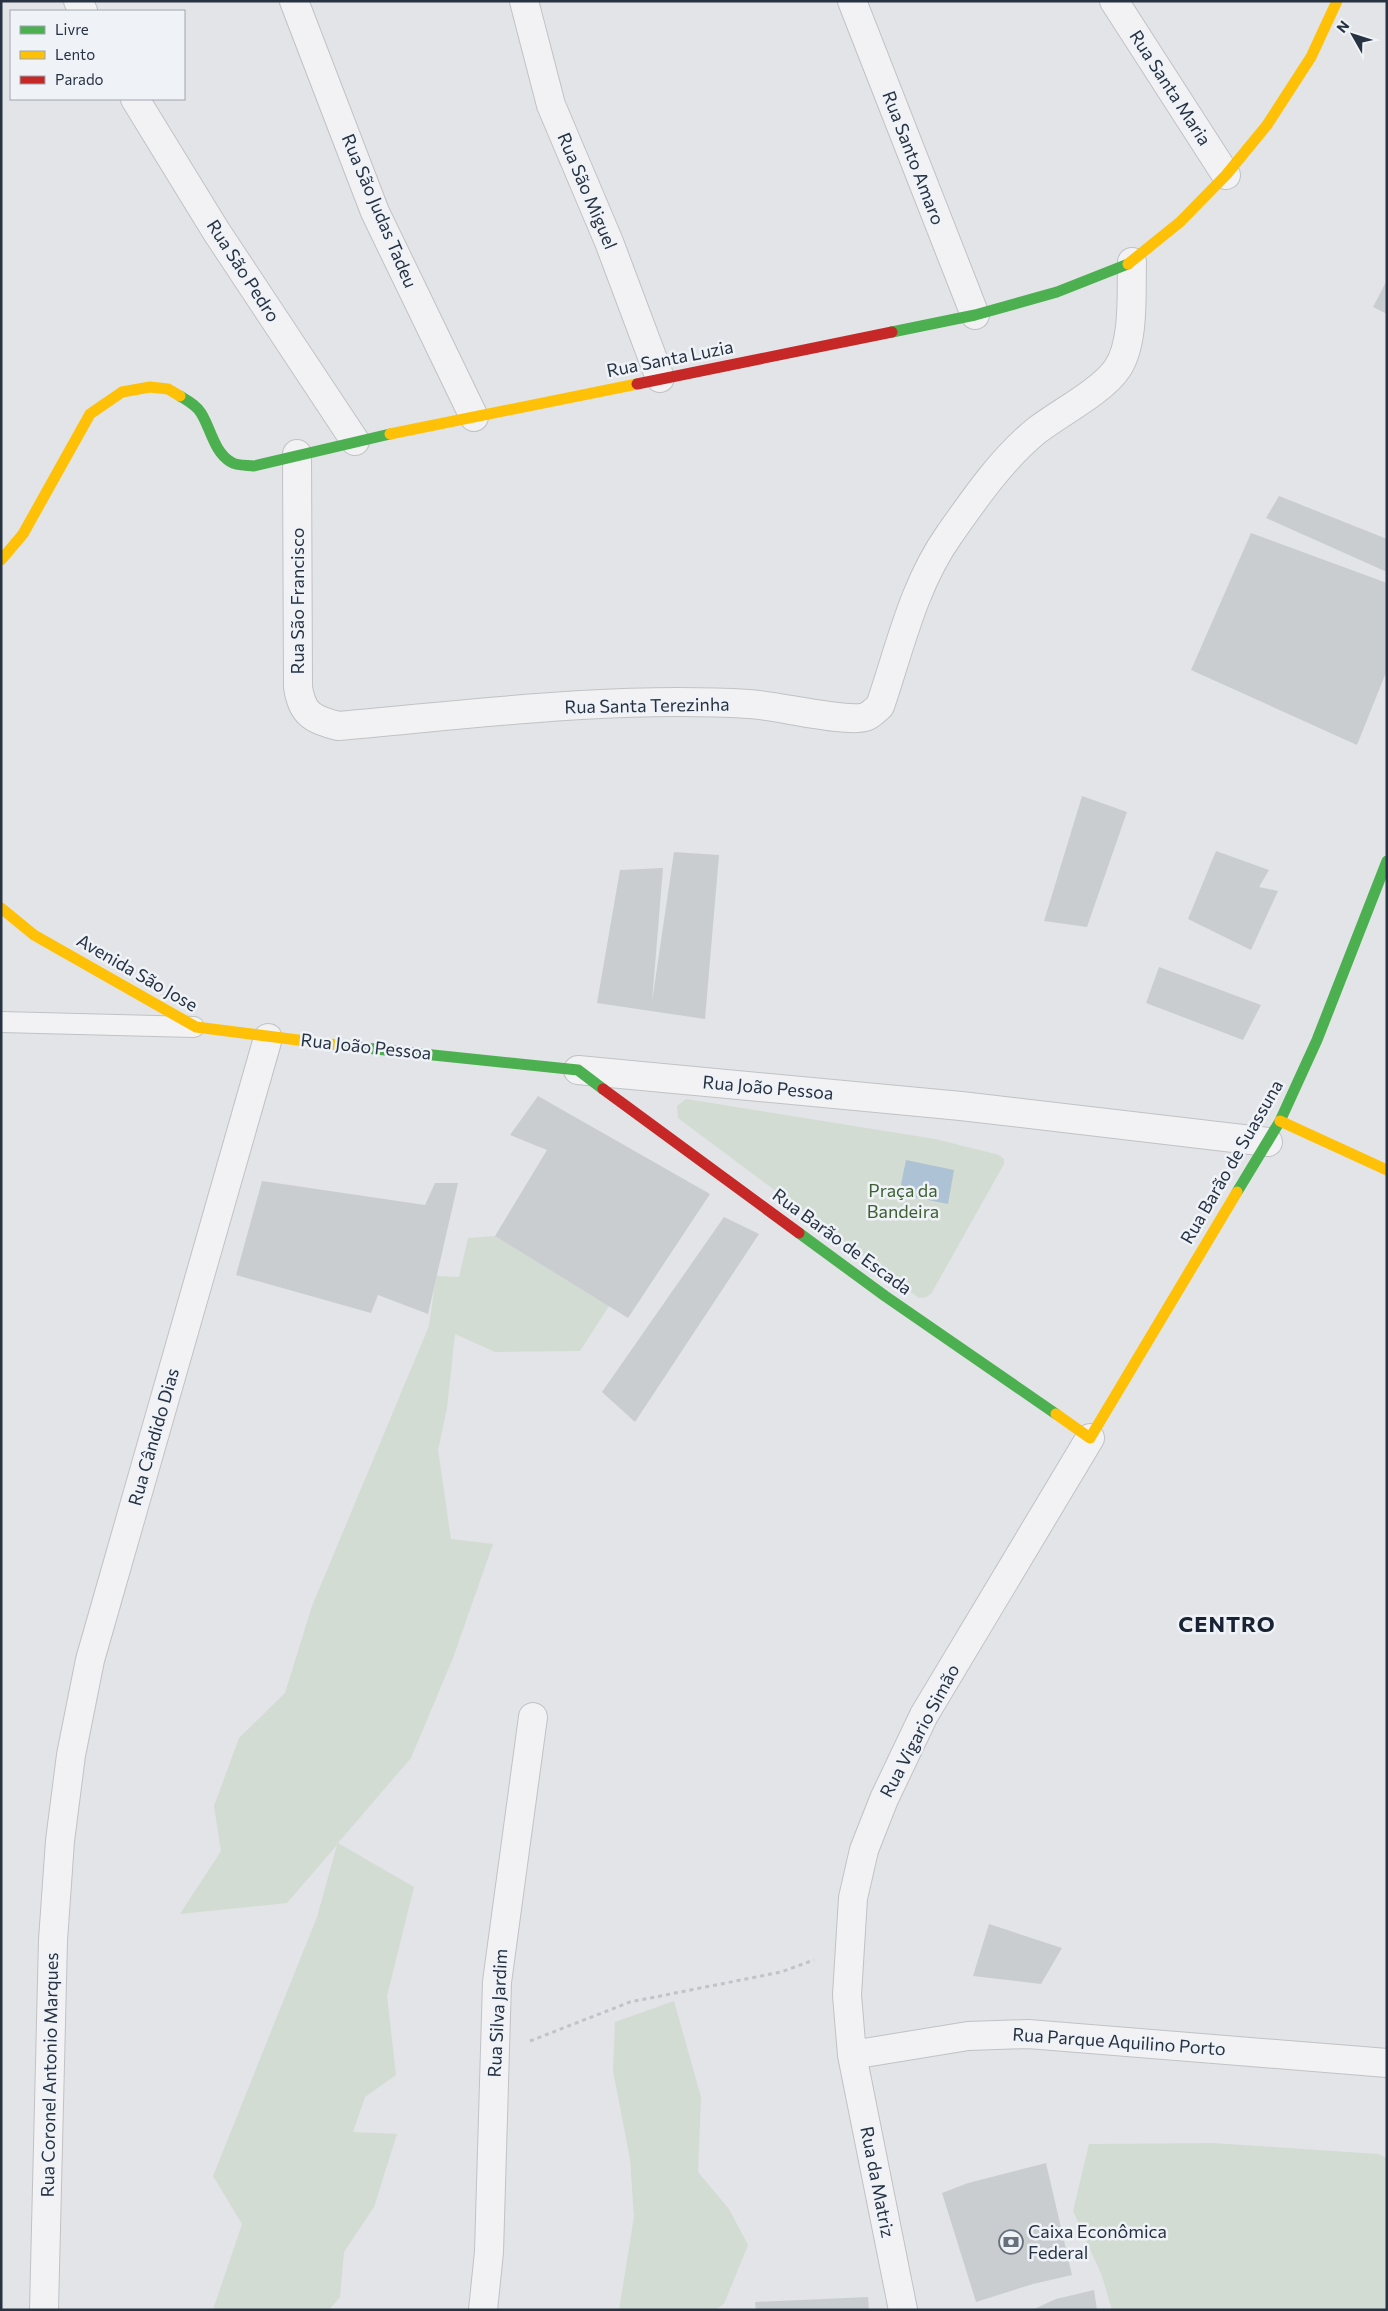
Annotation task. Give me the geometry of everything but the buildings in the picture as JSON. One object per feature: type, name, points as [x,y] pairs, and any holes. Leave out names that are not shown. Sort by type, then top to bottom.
[{"type":"street","name":"Rua São Judas Tadeu","points":[[294,1],[375,212],[474,417]]},
{"type":"street","name":"Rua São Miguel","points":[[524,1],[551,105],[609,242],[660,378]]},
{"type":"street","name":"Rua Santo Amaro","points":[[852,1],[975,315]]},
{"type":"street","name":"Rua Santa Maria","points":[[1114,1],[1226,175]]},
{"type":"street","name":"Rua Santa Luzia","points":[[1,560],[23,534],[90,414],[106,400],[122,392],[150,387],[168,389],[182,396],[201,413],[217,447],[232,463],[254,466],[355,441],[975,315],[1057,292],[1132,262],[1180,222],[1226,175],[1267,125],[1306,65],[1337,1]]},
{"type":"street","name":"Rua São Pedro","points":[[136,100],[216,231],[355,441]]},
{"type":"street","name":"Rua Santa Terezinha","points":[[338,726],[595,705],[695,701],[756,704],[841,717],[864,718],[873,713],[880,706],[917,591],[948,536],[1009,456],[1036,431],[1102,384],[1117,369],[1131,330],[1132,262]]},
{"type":"street","name":"Rua São Francisco","points":[[297,454],[298,687],[300,701],[307,712],[318,721],[338,726]]},
{"type":"street","name":"Rua Barão de Suassuna","points":[[1090,1438],[1274,1131],[1317,1040],[1387,861]]},
{"type":"street","name":"Avenida São Jose","points":[[1,908],[34,934],[196,1027],[268,1038]]},
{"type":"street","name":"Rua João Pessoa","points":[[268,1038],[578,1070],[961,1106],[1274,1131]]},
{"type":"street","name":"Rua Cândido Dias","points":[[60,1841],[70,1755],[90,1660],[268,1038]]},
{"type":"street","name":"Rua Barão de Escada","points":[[578,1070],[885,1296],[1090,1438]]},
{"type":"street","points":[[1274,1131],[1387,1170]]},
{"type":"street","name":"Rua Vigario Simão","points":[[852,2055],[846,1995],[853,1898],[864,1850],[884,1799],[924,1715],[1090,1438]]},
{"type":"street","name":"Rua Silva Jardim","points":[[483,2310],[489,2252],[498,1972],[533,1717]]},
{"type":"street","name":"Rua Coronel Antonio Marques","points":[[44,2310],[53,1940],[60,1841]]},
{"type":"street","name":"Rua Parque Aquilino Porto","points":[[852,2055],[968,2036],[1028,2034],[1387,2063]]},
{"type":"street","name":"Rua da Matriz","points":[[852,2055],[903,2310]]},
{"type":"lane","points":[[1,1022],[196,1027]]},
{"type":"path","points":[[495,2055],[630,2002],[781,1972],[850,1947]]},
{"type":"green space","name":"Praça da Bandeira","points":[[686,1099],[935,1139],[999,1155],[1004,1159],[1004,1164],[931,1294],[919,1298],[678,1118],[677,1106]]},
{"type":"green space","points":[[495,1236],[609,1306],[580,1351],[495,1352],[455,1334],[447,1408],[438,1450],[451,1539],[493,1544],[453,1658],[411,1758],[338,1843],[414,1887],[387,1996],[396,2075],[365,2097],[353,2132],[397,2134],[374,2207],[344,2252],[340,2297],[329,2310],[213,2310],[242,2224],[213,2176],[317,1917],[337,1845],[287,1903],[180,1914],[221,1851],[214,1806],[239,1738],[285,1693],[312,1606],[429,1326],[436,1276],[459,1277],[468,1238]]},
{"type":"green space","points":[[674,2001],[701,2097],[698,2172],[729,2209],[748,2245],[724,2304],[715,2310],[619,2310],[634,2217],[630,2159],[613,2071],[615,2022]]},
{"type":"green space","points":[[1213,2143],[1378,2154],[1387,2158],[1387,2310],[1112,2310],[1102,2276],[1073,2211],[1089,2144]]},
{"type":"water","points":[[906,1160],[954,1170],[948,1204],[899,1194]]},
{"type":"traffic: fast","points":[[892,332],[975,315],[1057,292],[1128,264]]},
{"type":"traffic: fast","points":[[180,396],[199,410],[213,440],[225,458],[239,465],[254,466],[390,434]]},
{"type":"traffic: fast","points":[[1237,1192],[1280,1121],[1317,1040],[1387,861]]},
{"type":"traffic: fast","points":[[337,1045],[578,1070],[603,1089]]},
{"type":"traffic: fast","points":[[799,1233],[885,1296],[1056,1414]]},
{"type":"traffic: slow","points":[[1128,264],[1180,222],[1226,175],[1267,125],[1311,57],[1337,1]]},
{"type":"traffic: slow","points":[[390,434],[637,384]]},
{"type":"traffic: slow","points":[[1,560],[23,534],[90,414],[122,392],[150,387],[168,389],[180,396]]},
{"type":"traffic: slow","points":[[1,908],[34,935],[196,1027],[337,1045]]},
{"type":"traffic: slow","points":[[1280,1121],[1387,1170]]},
{"type":"traffic: slow","points":[[1056,1414],[1090,1438],[1237,1192]]},
{"type":"traffic: jam","points":[[637,384],[892,332]]},
{"type":"traffic: jam","points":[[603,1089],[799,1233]]},
{"type":"place","name":"Caixa Econômica Federal","points":[[1011,2242]]},
{"type":"district","name":"CENTRO","points":[[1227,1624]]}]
